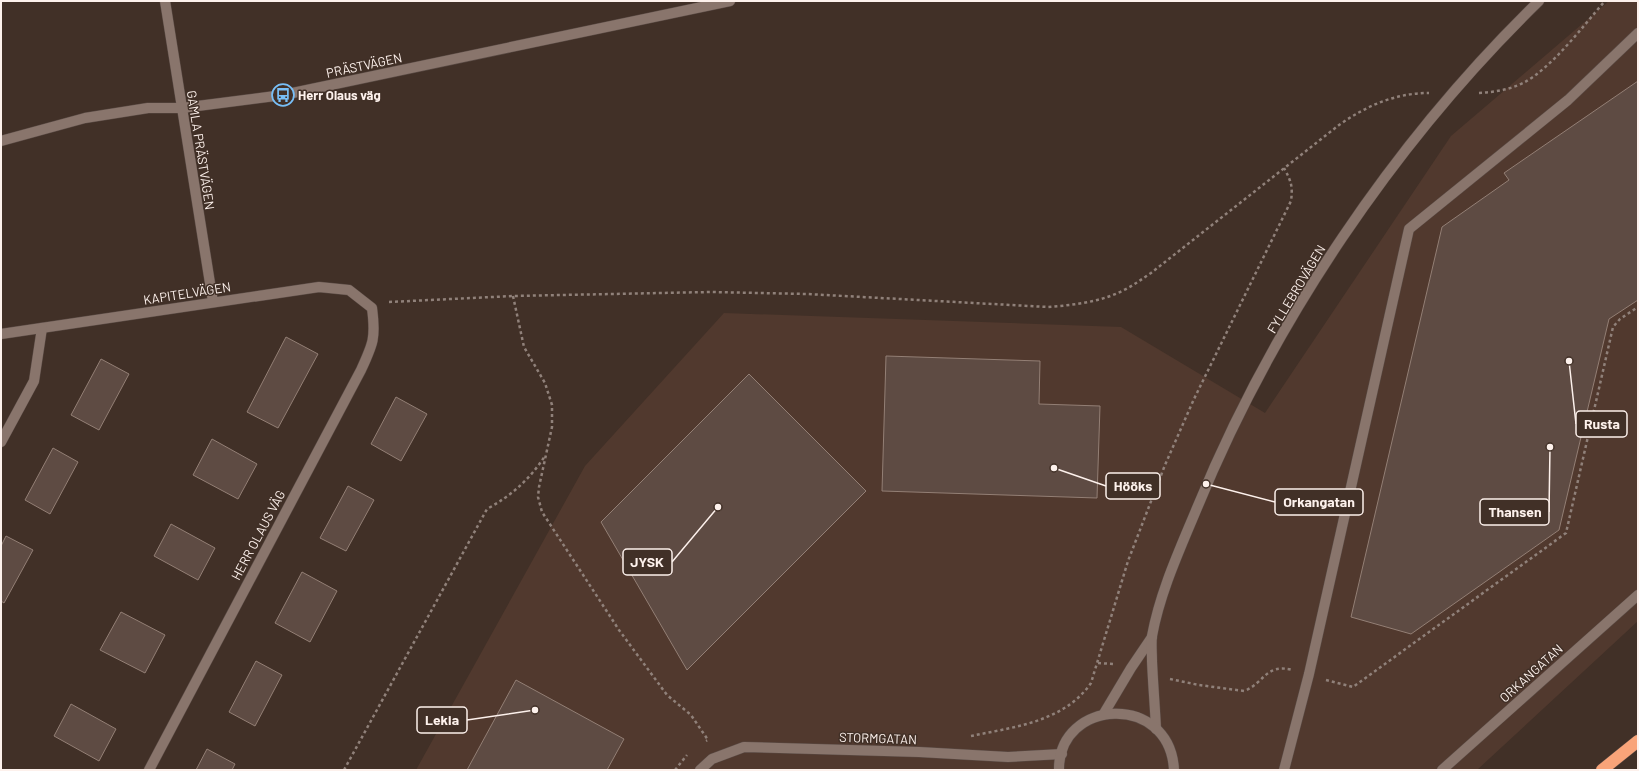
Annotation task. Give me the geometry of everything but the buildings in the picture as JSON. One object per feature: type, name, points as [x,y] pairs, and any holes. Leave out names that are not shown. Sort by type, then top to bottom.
[{"type":"highway","points":[[1602,770],[1638,741]]},
{"type":"street","name":"GAMLA PRÄSTVÄGEN","points":[[165,1],[213,302]]},
{"type":"street","name":"PRÄSTVÄGEN","points":[[1,141],[85,118],[148,108],[182,108],[283,95],[730,1]]},
{"type":"street","name":"FYLLEBROVÄGEN","points":[[1156,729],[1152,637],[1163,595],[1206,484],[1254,386],[1322,267],[1407,146],[1499,40],[1539,1]]},
{"type":"street","points":[[1284,770],[1309,674],[1409,229],[1568,100],[1638,33]]},
{"type":"street","name":"KAPITELVÄGEN","points":[[1,334],[319,287],[349,290],[372,308]]},
{"type":"street","name":"HERR OLAUS VÄG","points":[[148,770],[361,370],[372,345],[375,329],[372,308]]},
{"type":"street","points":[[1,442],[34,380],[42,328]]},
{"type":"street","name":"ORKANGATAN","points":[[1442,770],[1638,596]]},
{"type":"street","name":"FYLLEBROVÄGEN","points":[[1103,715],[1131,668],[1152,637]]},
{"type":"street","points":[[1060,770],[1065,745],[1077,729],[1089,720],[1113,713],[1131,715],[1149,723],[1156,729],[1162,736],[1170,751],[1174,770]]},
{"type":"street","name":"STORMGATAN","points":[[700,770],[712,759],[744,747],[920,752],[1008,757],[1062,754]]},
{"type":"path","points":[[1479,93],[1508,90],[1530,79],[1551,62],[1605,1]]},
{"type":"path","points":[[372,308],[389,302],[513,296],[710,292],[807,294],[1048,308],[1069,306],[1098,300],[1124,290],[1151,273],[1339,125],[1362,109],[1404,95],[1431,94]]},
{"type":"path","points":[[958,755],[959,742],[962,738],[1035,723],[1070,705],[1086,691],[1092,683],[1128,561],[1165,465],[1194,399],[1291,201],[1291,180],[1284,168]]},
{"type":"path","points":[[513,296],[524,347],[545,383],[552,405],[552,427],[538,487],[538,497],[542,512],[624,636],[667,695],[691,715],[708,740]]},
{"type":"path","points":[[1153,674],[1177,681],[1244,691],[1250,688],[1267,673],[1278,668],[1286,668],[1353,687],[1566,533],[1613,327],[1620,319],[1638,307]]},
{"type":"path","points":[[344,770],[487,510],[515,490],[534,473],[546,454]]},
{"type":"path","points":[[1098,663],[1110,663],[1131,668]]},
{"type":"shaded area","points":[[1609,1],[1638,1],[1638,621],[1477,770],[416,770],[585,466],[724,313],[1121,327],[1265,413],[1451,136]]},
{"type":"place","name":"Herr Olaus väg","points":[[283,95]]},
{"type":"place","name":"Rusta","points":[[1569,361]]},
{"type":"place","name":"Thansen","points":[[1550,447]]},
{"type":"place","name":"Hööks","points":[[1054,468]]},
{"type":"place","name":"Orkangatan","points":[[1206,484]]},
{"type":"place","name":"JYSK","points":[[718,507]]},
{"type":"place","name":"Lekia","points":[[535,710]]}]
